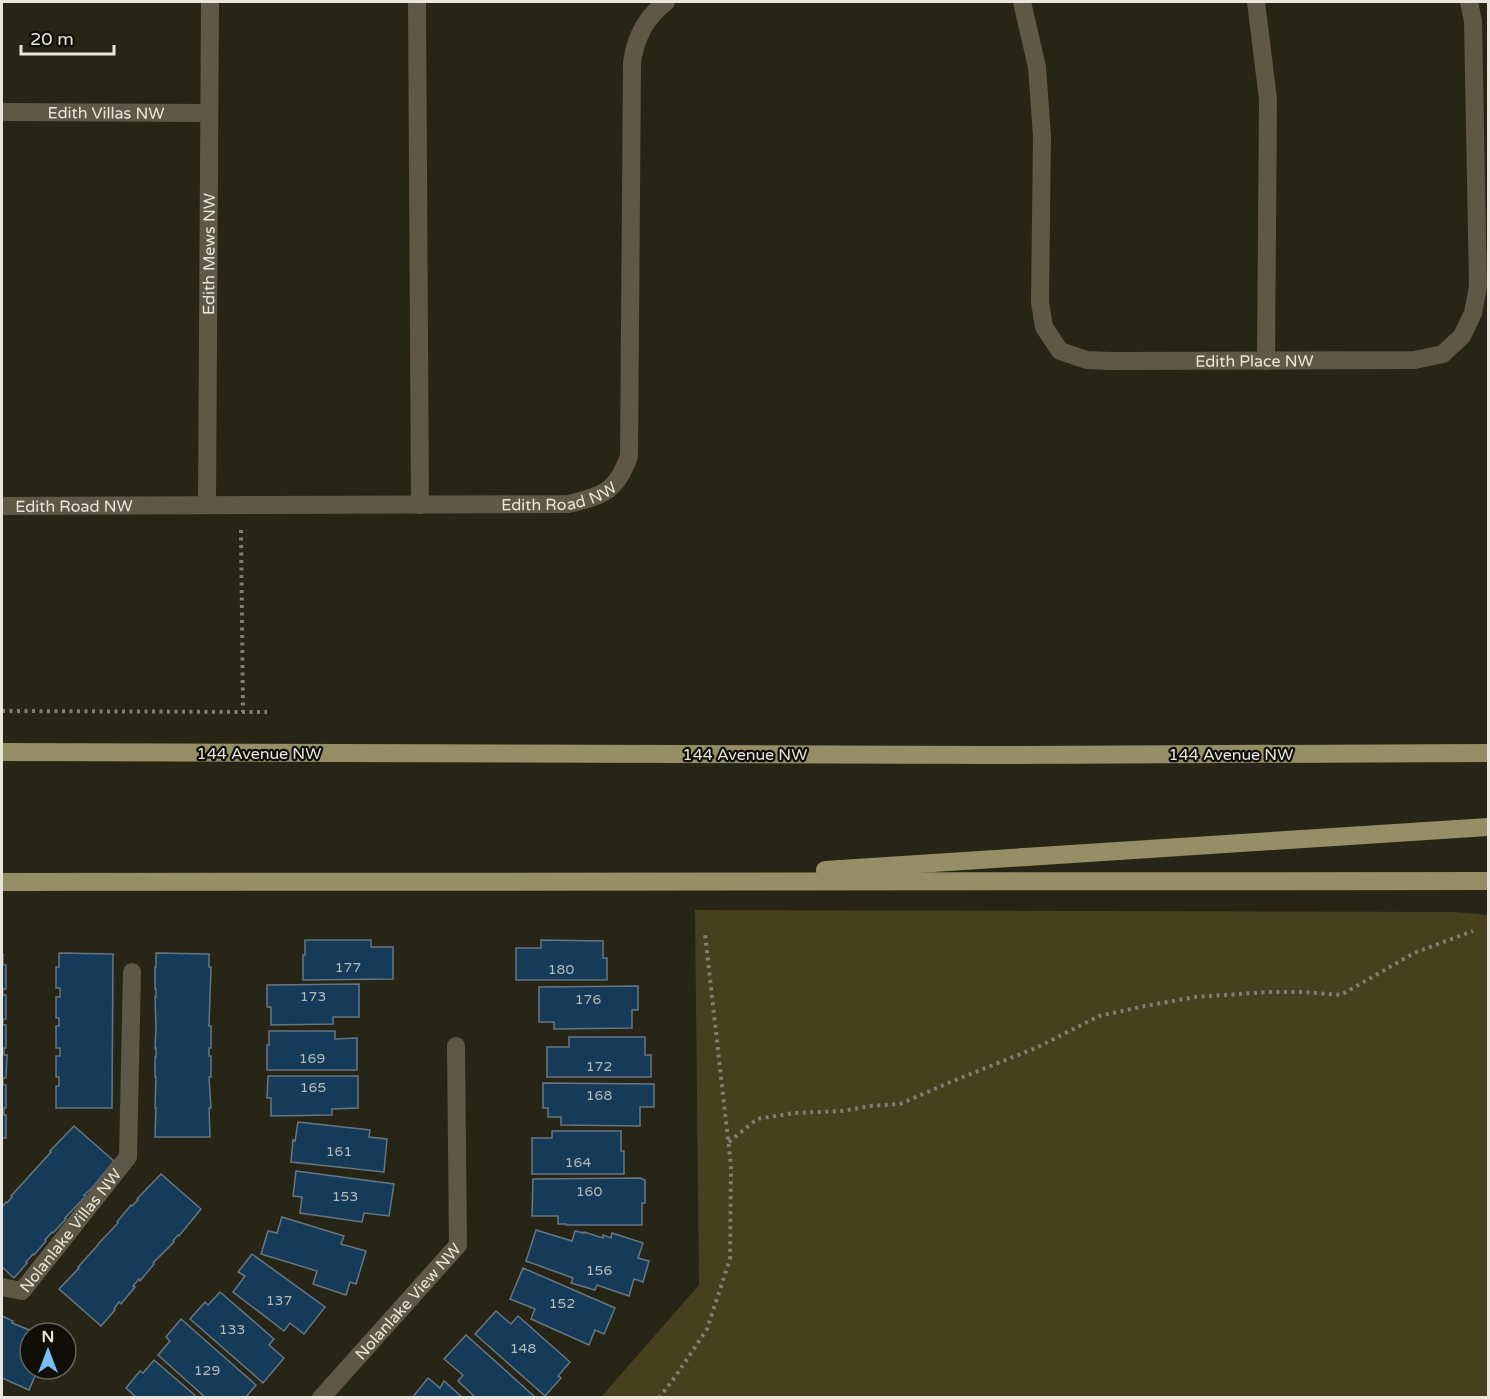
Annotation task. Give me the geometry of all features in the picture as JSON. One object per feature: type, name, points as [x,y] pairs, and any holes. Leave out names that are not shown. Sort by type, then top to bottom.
[{"type":"main road","name":"144 Avenue NW","points":[[2,752],[990,755],[1488,753]]},
{"type":"main road","points":[[650,881],[1488,827]]},
{"type":"main road","points":[[2,882],[1488,881]]},
{"type":"street","name":"Edith Mews NW","points":[[207,504],[210,2]]},
{"type":"street","points":[[417,2],[420,505]]},
{"type":"street","name":"Edith Road NW","points":[[2,506],[568,504],[592,499],[612,487],[619,480],[629,456],[632,63],[634,46],[640,33],[657,8],[666,2]]},
{"type":"street","name":"Edith Place NW","points":[[1022,2],[1037,67],[1042,136],[1040,302],[1044,327],[1060,351],[1087,360],[1110,361],[1415,360],[1443,354],[1461,336],[1473,313],[1478,287],[1473,21],[1469,2]]},
{"type":"street","points":[[1256,2],[1268,99],[1266,361]]},
{"type":"street","name":"Edith Villas NW","points":[[2,112],[209,113]]},
{"type":"street","name":"Nolanlake Villas NW","points":[[2,1287],[22,1291],[128,1157],[132,972]]},
{"type":"street","name":"Nolanlake View NW","points":[[321,1398],[458,1245],[456,1046]]},
{"type":"path","points":[[241,528],[243,712]]},
{"type":"path","points":[[2,711],[267,712]]},
{"type":"path","points":[[729,1142],[757,1119],[794,1113],[843,1111],[900,1104],[1038,1047],[1099,1016],[1144,1005],[1195,997],[1267,992],[1341,995],[1414,953],[1473,932]]},
{"type":"path","points":[[659,1398],[707,1329],[730,1259],[731,1166],[705,934]]},
{"type":"shaded area","points":[[695,910],[1454,912],[1488,915],[1488,1397],[601,1397],[699,1285]]},
{"type":"building","points":[[305,940],[371,940],[371,947],[393,947],[393,979],[303,980]]},
{"type":"building","points":[[541,940],[603,941],[603,958],[607,958],[607,980],[516,980],[516,948],[541,948]]},
{"type":"building","points":[[59,953],[113,954],[112,1108],[56,1108],[56,1086],[59,1086],[59,1077],[56,1077],[56,1056],[60,1056],[60,1048],[56,1048],[56,1026],[59,1026],[59,1018],[56,1018],[56,997],[60,997],[60,988],[56,988],[56,967],[59,967]]},
{"type":"building","points":[[156,953],[209,954],[209,967],[211,967],[210,1137],[155,1137]]},
{"type":"building","points":[[2,954],[3,965],[6,965],[6,989],[3,989],[3,995],[6,995],[6,1019],[3,1019],[3,1025],[6,1025],[4,1055],[7,1055],[6,1078],[3,1078],[3,1085],[6,1085],[4,1115],[6,1115],[6,1138],[2,1138]]},
{"type":"building","points":[[359,984],[359,1017],[333,1017],[333,1024],[271,1025],[271,1007],[267,1007],[267,985]]},
{"type":"building","points":[[638,986],[638,1010],[632,1010],[632,1028],[554,1029],[554,1022],[539,1022],[539,987]]},
{"type":"building","points":[[269,1031],[335,1031],[335,1039],[357,1038],[357,1070],[267,1070]]},
{"type":"building","points":[[569,1037],[645,1037],[645,1055],[651,1055],[651,1077],[547,1077],[547,1047],[569,1047]]},
{"type":"building","points":[[268,1076],[358,1076],[358,1108],[332,1109],[332,1115],[271,1116],[271,1098],[267,1098]]},
{"type":"building","points":[[543,1083],[654,1084],[654,1107],[640,1107],[640,1126],[561,1125],[561,1117],[548,1117],[548,1108],[543,1108]]},
{"type":"building","points":[[298,1122],[370,1130],[369,1137],[387,1139],[384,1172],[291,1162],[293,1140],[295,1141]]},
{"type":"building","points":[[74,1126],[114,1161],[14,1278],[2,1267],[2,1207]]},
{"type":"building","points":[[552,1131],[621,1131],[624,1174],[532,1174],[532,1138],[552,1138]]},
{"type":"building","points":[[296,1171],[394,1184],[389,1216],[364,1213],[362,1222],[300,1213],[302,1197],[293,1196]]},
{"type":"building","points":[[161,1174],[201,1209],[140,1281],[139,1279],[133,1286],[135,1287],[121,1304],[119,1302],[101,1326],[59,1289],[118,1223],[131,1205]]},
{"type":"building","points":[[640,1178],[645,1180],[642,1225],[566,1225],[558,1224],[558,1216],[532,1216],[533,1179]]},
{"type":"building","points":[[282,1217],[344,1236],[341,1244],[366,1251],[356,1284],[350,1282],[346,1295],[313,1284],[317,1271],[261,1254],[268,1231],[277,1233]]},
{"type":"building","points":[[536,1230],[572,1241],[575,1231],[603,1238],[603,1235],[611,1238],[612,1233],[643,1243],[638,1258],[649,1261],[643,1282],[634,1279],[629,1296],[597,1285],[595,1290],[571,1283],[573,1278],[526,1261]]},
{"type":"building","points":[[252,1254],[325,1307],[304,1334],[290,1323],[284,1331],[233,1292],[245,1276],[238,1272]]},
{"type":"building","points":[[523,1268],[615,1308],[604,1334],[595,1330],[589,1345],[531,1319],[535,1309],[510,1299]]},
{"type":"building","points":[[220,1292],[274,1339],[269,1345],[284,1358],[263,1383],[190,1319],[205,1302],[208,1305]]},
{"type":"building","points":[[496,1311],[511,1324],[518,1316],[570,1362],[558,1376],[561,1378],[545,1396],[475,1334]]},
{"type":"building","points":[[2,1316],[18,1325],[18,1381],[33,1381],[29,1390],[2,1378]]},
{"type":"building","points":[[181,1319],[256,1385],[245,1398],[206,1398],[158,1355],[170,1341],[166,1337]]},
{"type":"building","points":[[466,1335],[536,1398],[476,1398],[458,1381],[463,1375],[444,1359]]},
{"type":"building","points":[[154,1360],[198,1398],[137,1398],[126,1388],[140,1371],[143,1373]]},
{"type":"building","points":[[428,1378],[440,1388],[444,1381],[463,1398],[412,1398]]}]
